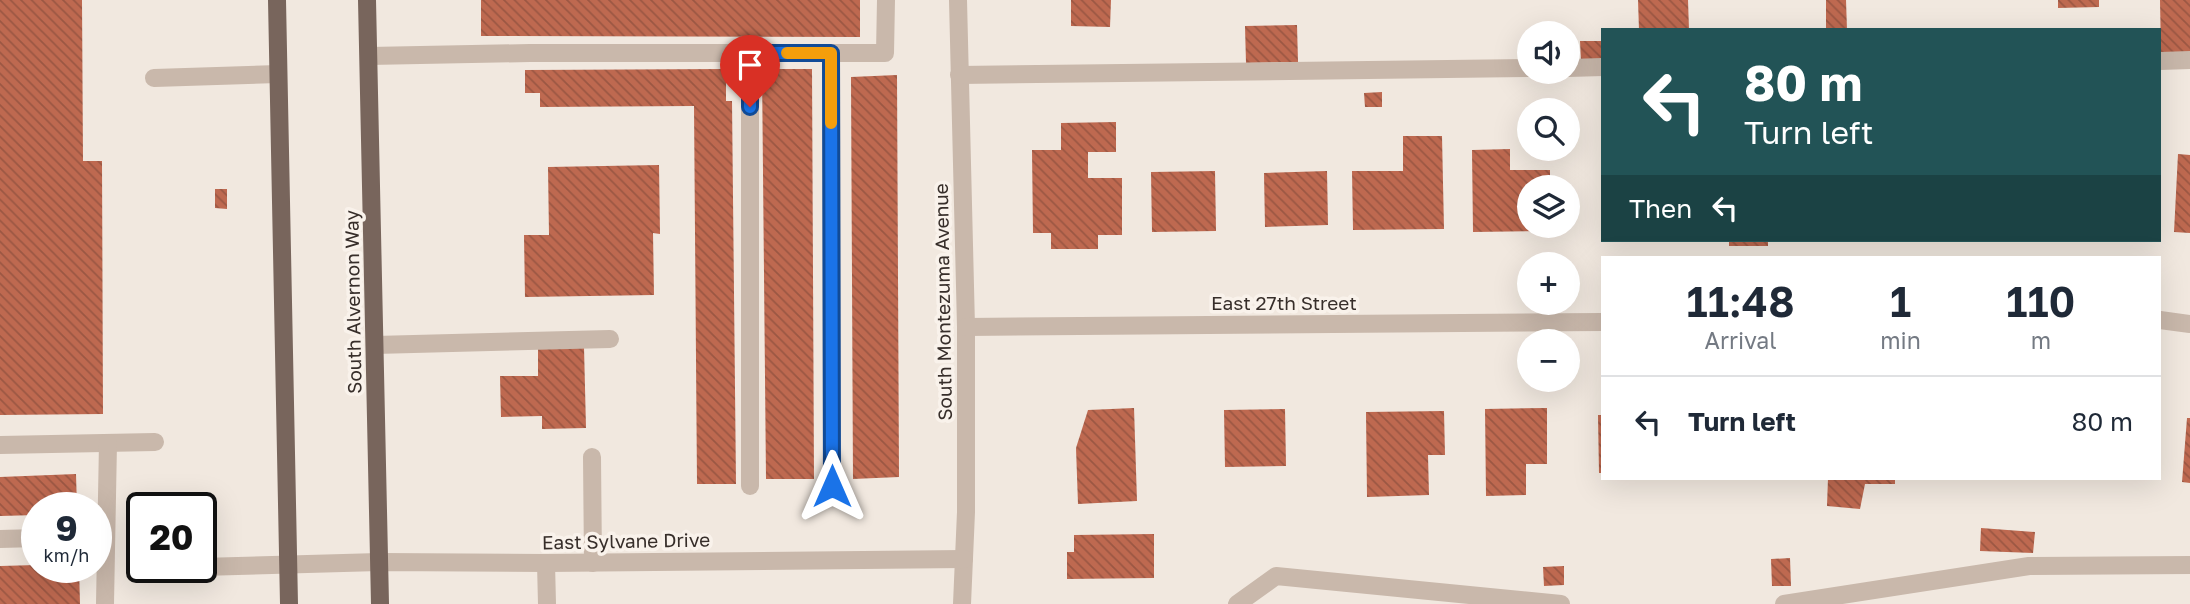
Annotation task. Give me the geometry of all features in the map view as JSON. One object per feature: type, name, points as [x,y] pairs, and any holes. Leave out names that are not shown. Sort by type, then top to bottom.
[{"type":"main road","points":[[277,0],[289,604]]},
{"type":"main road","name":"South Alvernon Way","points":[[367,0],[380,604]]},
{"type":"street","points":[[369,56],[885,53],[886,0]]},
{"type":"street","name":"South Montezuma Avenue","points":[[958,0],[966,327],[966,512],[962,604]]},
{"type":"street","points":[[750,53],[750,486]]},
{"type":"street","points":[[831,53],[832,486]]},
{"type":"street","points":[[2161,61],[2190,60]]},
{"type":"street","points":[[1580,68],[1601,67]]},
{"type":"street","points":[[959,75],[1517,68]]},
{"type":"street","points":[[154,78],[278,74]]},
{"type":"street","points":[[2161,320],[2190,324]]},
{"type":"street","name":"East 27th Street","points":[[966,327],[1601,322]]},
{"type":"street","points":[[375,345],[610,339]]},
{"type":"street","points":[[0,445],[155,442]]},
{"type":"street","points":[[105,492],[108,443]]},
{"type":"street","points":[[592,457],[593,563]]},
{"type":"street","points":[[0,539],[21,538]]},
{"type":"street","name":"East Sylvane Drive","points":[[217,567],[379,562],[546,564],[964,559]]},
{"type":"street","points":[[546,564],[547,604]]},
{"type":"street","points":[[1784,604],[2029,566],[2190,565]]},
{"type":"street","points":[[1237,604],[1276,576],[1560,604]]},
{"type":"street","points":[[104,583],[105,604]]},
{"type":"building","points":[[0,0],[82,0],[83,161],[102,161],[103,414],[0,415]]},
{"type":"building","points":[[481,0],[860,0],[860,37],[481,36]]},
{"type":"building","points":[[1071,0],[1111,0],[1110,27],[1071,26]]},
{"type":"building","points":[[1638,0],[1688,0],[1689,28],[1639,28]]},
{"type":"building","points":[[1826,0],[1846,0],[1847,28],[1826,28]]},
{"type":"building","points":[[2058,0],[2099,0],[2099,7],[2058,8]]},
{"type":"building","points":[[2160,0],[2190,0],[2190,54],[2161,55]]},
{"type":"building","points":[[1297,25],[1298,62],[1246,63],[1245,26]]},
{"type":"building","points":[[1580,41],[1601,41],[1601,59],[1581,60]]},
{"type":"building","points":[[726,69],[726,101],[732,101],[736,484],[697,484],[694,106],[540,107],[540,93],[525,93],[525,70]]},
{"type":"building","points":[[762,69],[812,69],[814,479],[766,479]]},
{"type":"building","points":[[897,75],[899,477],[853,479],[851,77]]},
{"type":"building","points":[[1382,92],[1382,107],[1365,107],[1364,93]]},
{"type":"building","points":[[1116,122],[1116,152],[1088,152],[1088,178],[1122,178],[1122,235],[1098,235],[1098,249],[1051,249],[1051,233],[1033,233],[1032,150],[1061,150],[1061,123]]},
{"type":"building","points":[[1403,136],[1442,136],[1444,229],[1353,230],[1352,171],[1403,171]]},
{"type":"building","points":[[1510,149],[1510,170],[1550,170],[1550,175],[1517,175],[1517,231],[1473,232],[1472,150]]},
{"type":"building","points":[[2178,154],[2190,155],[2190,233],[2174,232]]},
{"type":"building","points":[[659,165],[660,234],[653,233],[654,295],[525,297],[524,235],[549,235],[548,167]]},
{"type":"building","points":[[1215,171],[1216,231],[1152,232],[1151,172]]},
{"type":"building","points":[[1327,171],[1328,225],[1265,227],[1264,173]]},
{"type":"building","points":[[215,189],[227,189],[227,209],[215,208]]},
{"type":"building","points":[[1729,242],[1768,242],[1768,246],[1729,246]]},
{"type":"building","points":[[584,347],[586,428],[542,429],[542,416],[501,417],[500,376],[538,376],[538,348]]},
{"type":"building","points":[[1134,408],[1137,501],[1078,504],[1076,448],[1088,410]]},
{"type":"building","points":[[1547,408],[1547,464],[1526,464],[1526,495],[1486,496],[1485,409]]},
{"type":"building","points":[[1285,409],[1286,466],[1225,467],[1224,410]]},
{"type":"building","points":[[1444,411],[1445,455],[1428,455],[1429,495],[1367,497],[1366,412]]},
{"type":"building","points":[[1598,415],[1601,415],[1601,473]]},
{"type":"building","points":[[2187,418],[2190,418],[2190,483],[2182,482]]},
{"type":"building","points":[[76,474],[77,492],[21,492],[21,515],[0,516],[0,477]]},
{"type":"building","points":[[1828,480],[1895,480],[1895,484],[1865,484],[1860,509],[1827,506]]},
{"type":"building","points":[[1981,528],[2035,532],[2033,553],[1980,551]]},
{"type":"building","points":[[1154,534],[1154,578],[1067,579],[1067,552],[1074,552],[1074,535]]},
{"type":"building","points":[[1790,558],[1791,586],[1772,586],[1771,559]]},
{"type":"building","points":[[21,565],[21,583],[79,583],[80,604],[0,604],[0,566]]},
{"type":"building","points":[[1564,566],[1564,585],[1544,586],[1543,567]]},
{"type":"slow traffic","points":[[787,53],[831,53],[831,123]]},
{"type":"route","points":[[750,107],[750,53],[831,53],[832,486]]}]
